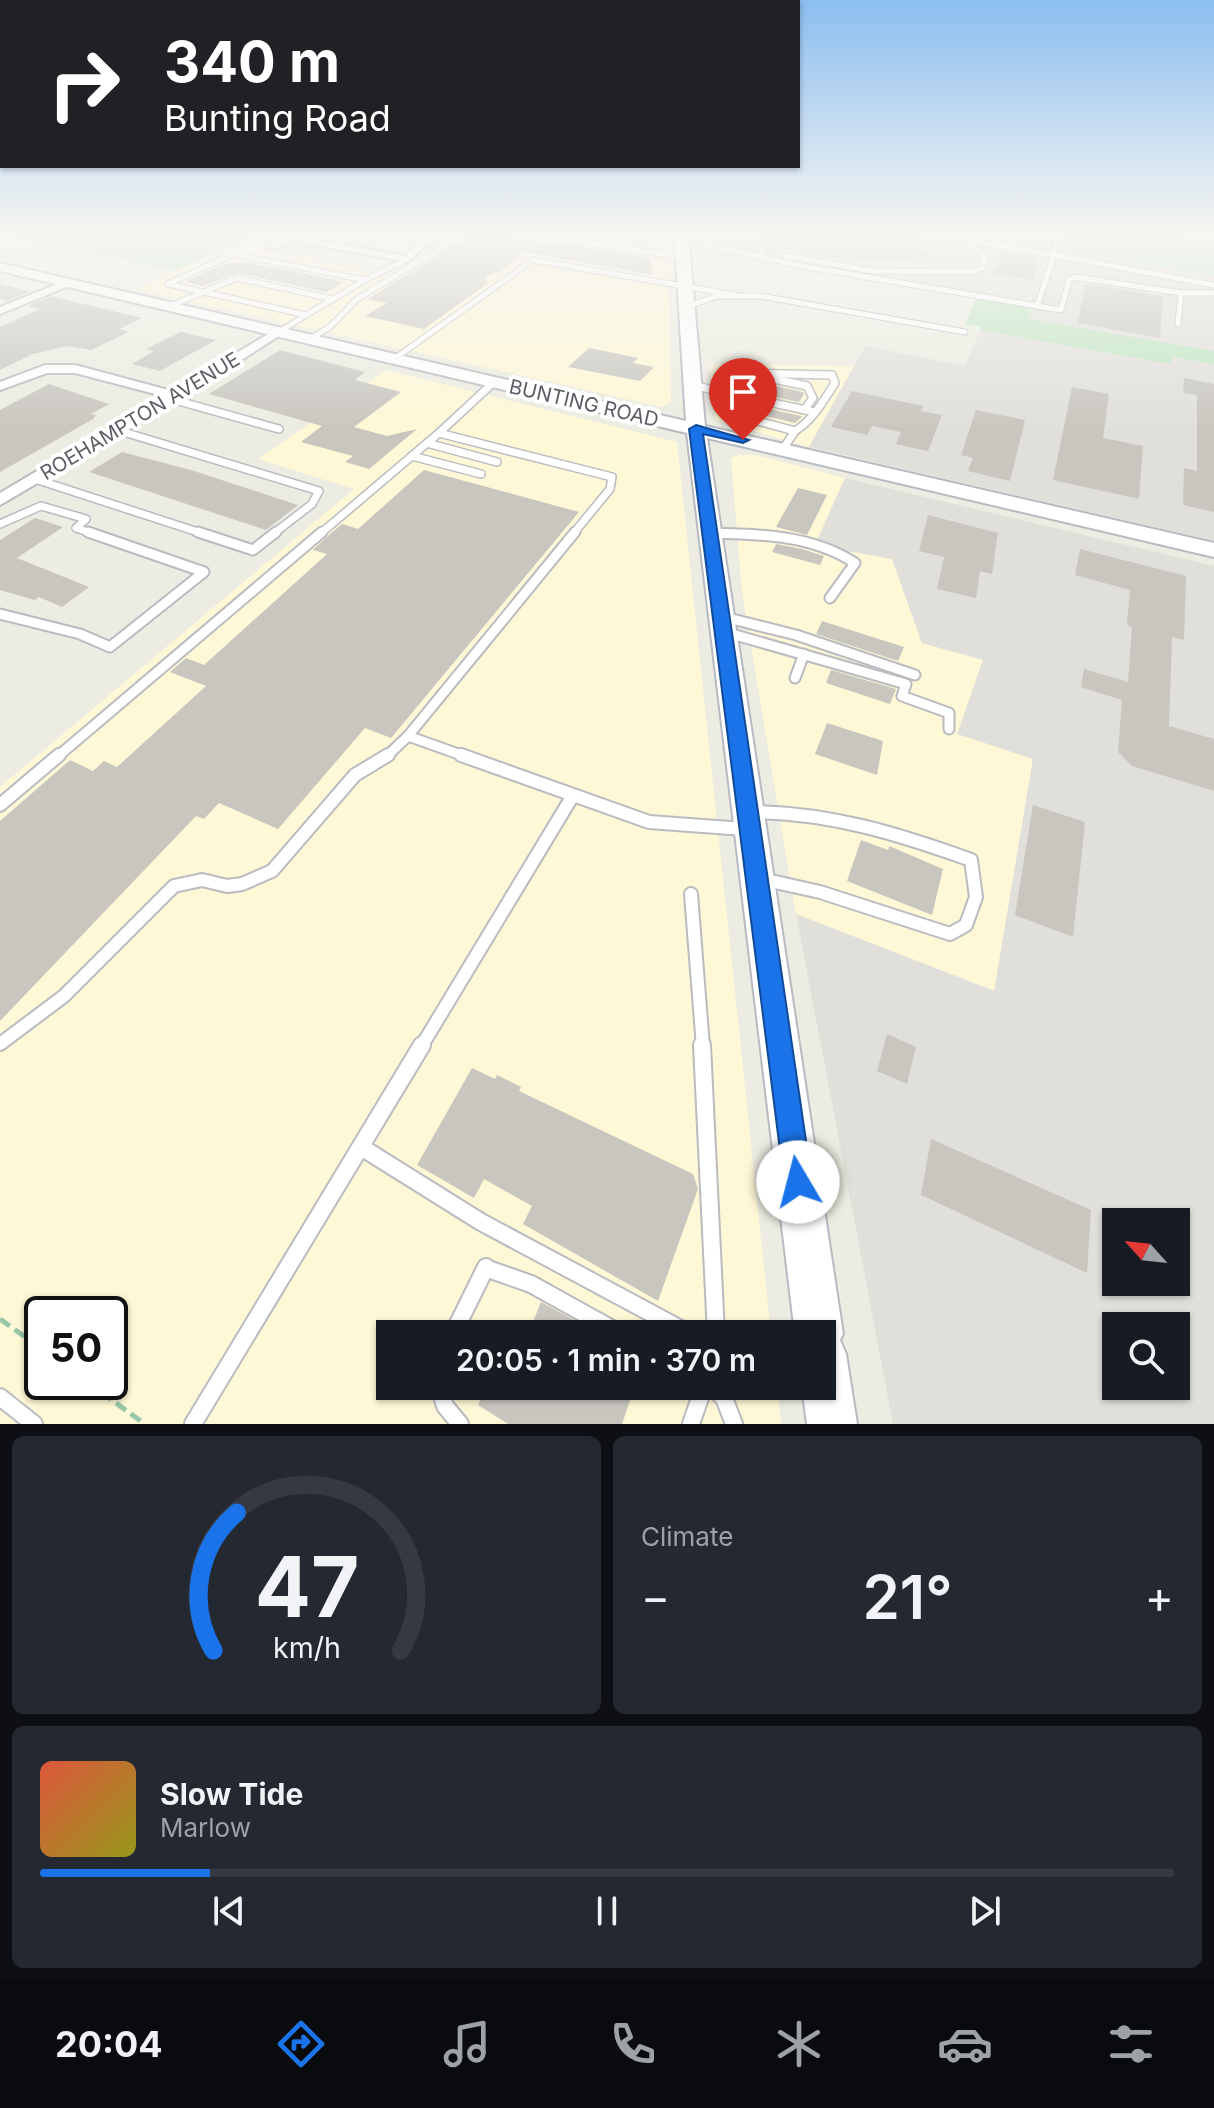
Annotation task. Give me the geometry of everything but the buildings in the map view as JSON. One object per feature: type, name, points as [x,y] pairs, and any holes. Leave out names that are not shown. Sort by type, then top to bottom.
[{"type":"main road","name":"BUNTING ROAD","points":[[132,297],[696,429],[782,442],[1214,550]]},
{"type":"main road","points":[[685,297],[701,473],[817,1320]]},
{"type":"main road","points":[[624,412],[669,409],[680,403],[692,385]]},
{"type":"main road","points":[[701,473],[714,456],[734,449],[782,442]]},
{"type":"main road","points":[[829,1400],[832,1424]]},
{"type":"street","points":[[0,311],[32,297]]},
{"type":"street","name":"ROEHAMPTON AVENUE","points":[[0,500],[279,332]]},
{"type":"street","points":[[0,386],[45,369],[75,369],[173,397]]},
{"type":"lane","points":[[170,306],[188,297]]},
{"type":"lane","points":[[225,297],[306,315]]},
{"type":"lane","points":[[326,297],[333,299]]},
{"type":"lane","points":[[279,332],[336,297]]},
{"type":"lane","points":[[310,339],[331,326],[360,297]]},
{"type":"lane","points":[[394,359],[480,297]]},
{"type":"lane","points":[[686,307],[725,297]]},
{"type":"lane","points":[[769,297],[965,332]]},
{"type":"lane","points":[[987,297],[1061,310],[1064,297]]},
{"type":"lane","points":[[1037,306],[1040,297]]},
{"type":"lane","points":[[1178,324],[1181,297]]},
{"type":"lane","points":[[736,371],[832,375],[835,383],[807,425],[782,442],[733,410],[729,379],[736,371]]},
{"type":"lane","points":[[729,379],[769,378],[807,386],[813,398],[804,410]]},
{"type":"lane","points":[[0,805],[439,433],[494,382]]},
{"type":"lane","points":[[692,385],[815,412]]},
{"type":"lane","points":[[173,397],[279,429]]},
{"type":"lane","points":[[35,479],[253,550],[312,504],[319,491],[117,430]]},
{"type":"lane","points":[[0,1044],[64,996],[174,886],[202,880],[227,886],[242,884],[272,871],[355,775],[383,760],[408,736],[602,499],[611,483],[612,477],[439,433]]},
{"type":"lane","points":[[427,443],[497,462]]},
{"type":"lane","points":[[412,456],[481,474]]},
{"type":"lane","points":[[0,524],[41,506],[52,508],[86,519],[76,528],[204,572],[110,647],[80,634],[0,614]]},
{"type":"lane","points":[[710,533],[769,534],[845,554],[855,563],[830,598]]},
{"type":"lane","points":[[722,624],[804,654],[906,684],[902,696],[949,713],[949,729]]},
{"type":"lane","points":[[722,624],[780,627],[827,647],[915,675]]},
{"type":"lane","points":[[795,678],[804,654]]},
{"type":"lane","points":[[408,736],[649,822],[749,821],[806,811],[871,824],[971,860],[976,897],[966,925],[950,934],[820,892],[756,878]]},
{"type":"lane","points":[[193,1424],[572,797]]},
{"type":"lane","points":[[691,894],[709,1132],[716,1320]]},
{"type":"lane","points":[[361,1147],[417,1186],[484,1225],[664,1320]]},
{"type":"lane","points":[[460,1320],[488,1268],[531,1284],[596,1320]]},
{"type":"lane","points":[[0,1397],[34,1424]]},
{"type":"lane","points":[[443,1400],[460,1424]]},
{"type":"lane","points":[[691,1424],[699,1400]]},
{"type":"lane","points":[[725,1400],[734,1424]]},
{"type":"path","points":[[0,1319],[24,1336]]},
{"type":"path","points":[[112,1400],[145,1424]]},
{"type":"shaded area","points":[[171,297],[670,297],[671,401],[662,407]]},
{"type":"shaded area","points":[[994,297],[1030,297],[1013,301]]},
{"type":"shaded area","points":[[1032,297],[1214,297],[1214,351],[1028,319]]},
{"type":"shaded area","points":[[980,330],[1170,364],[1172,357],[1214,364],[1214,541],[809,447],[865,346],[965,366]]},
{"type":"shaded area","points":[[710,364],[855,366],[809,447],[715,420]]},
{"type":"shaded area","points":[[386,370],[677,442],[770,1320],[376,1320],[376,1400],[778,1400],[781,1424],[0,1424],[0,787],[354,489],[258,459]]},
{"type":"shaded area","points":[[755,455],[845,478],[815,545],[892,559],[922,643],[983,660],[958,734],[1033,759],[995,991],[796,914],[742,592],[731,458]]},
{"type":"shaded area","points":[[845,478],[1214,566],[1214,1424],[893,1424],[796,914],[994,991],[1033,759],[957,734],[983,660],[922,643],[892,559],[815,545]]},
{"type":"green space","points":[[976,298],[1030,308],[1029,319],[1214,351],[1214,364],[1173,357],[1170,364],[980,330],[981,327],[965,324]]},
{"type":"route","points":[[743,440],[696,429],[798,1182]]}]
